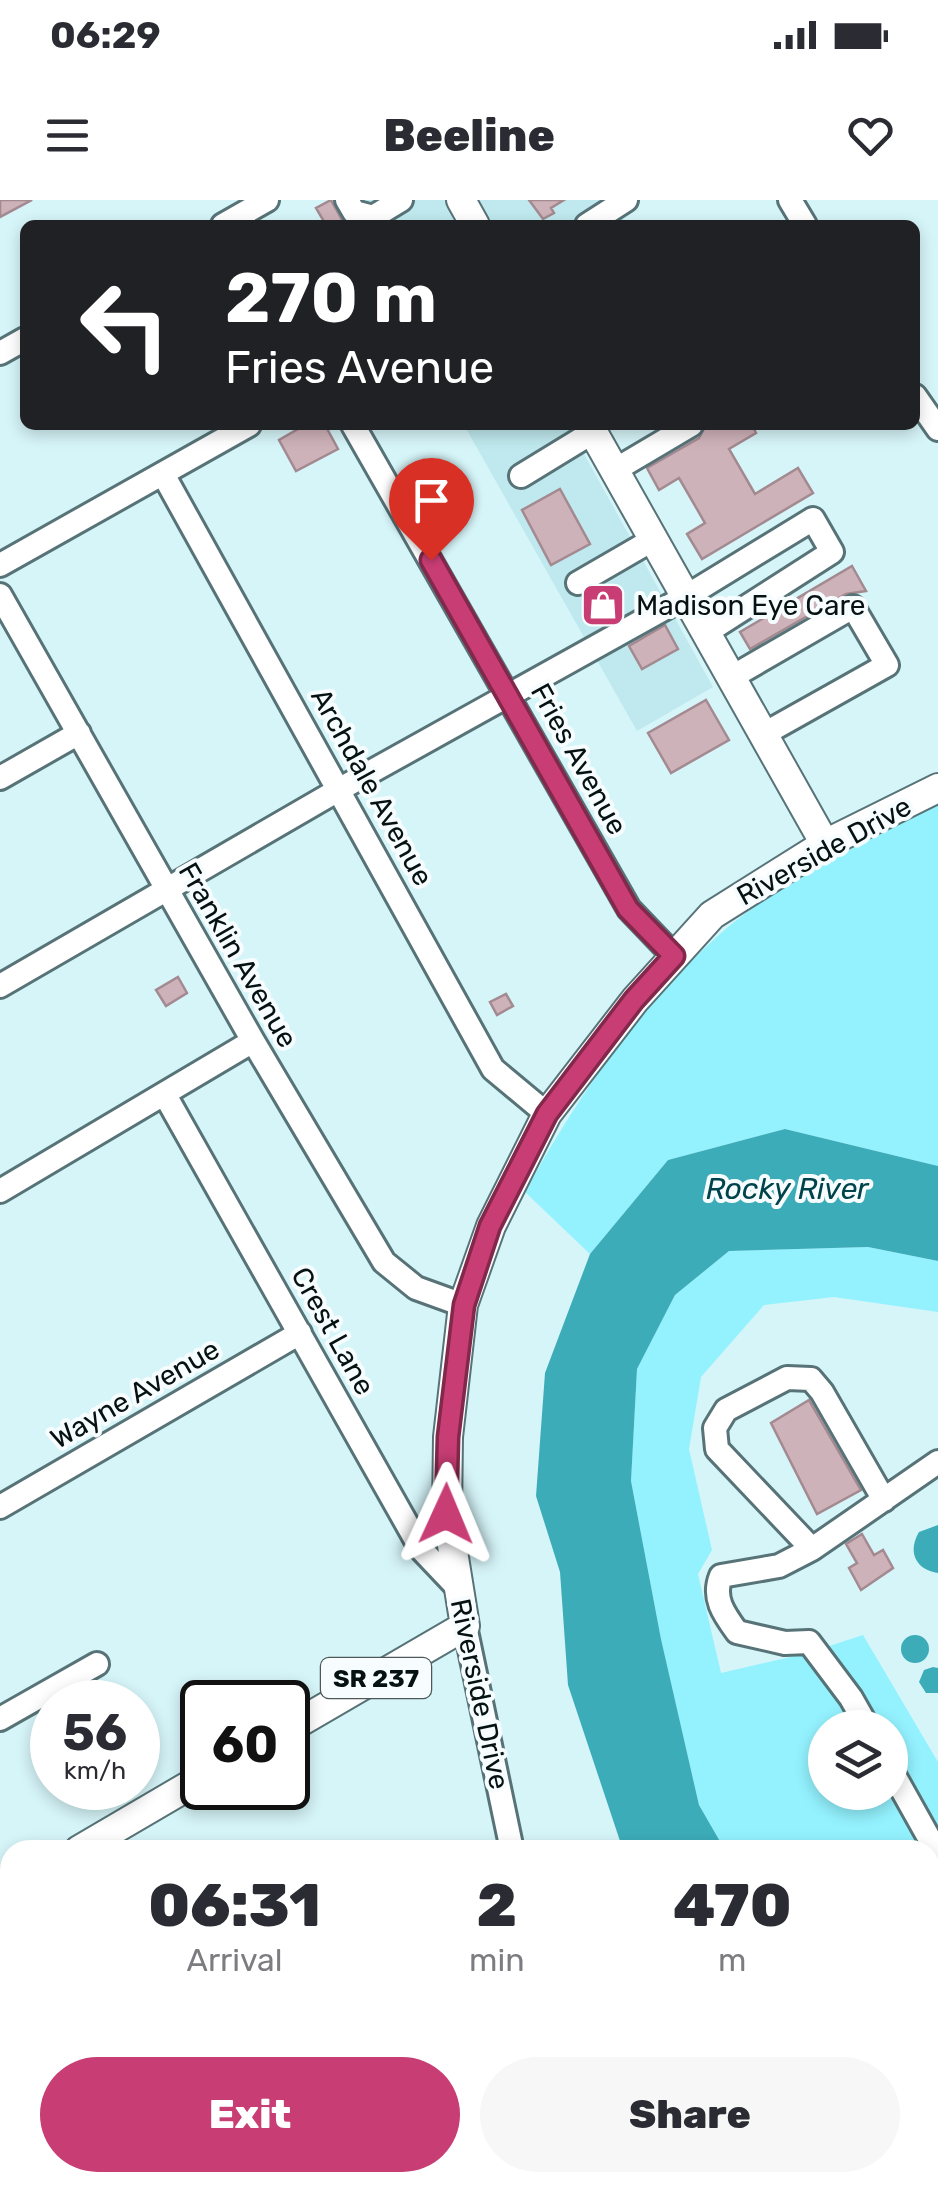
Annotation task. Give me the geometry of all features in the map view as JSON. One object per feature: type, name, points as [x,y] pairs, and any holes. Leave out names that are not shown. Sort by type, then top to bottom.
[{"type":"main road","points":[[592,430],[825,844]]},
{"type":"main road","name":"Riverside Drive","points":[[466,1626],[446,1514],[448,1437],[464,1305],[490,1226],[547,1114],[634,1000],[712,915],[825,844],[938,788]]},
{"type":"main road","name":"SR 237","points":[[310,1716],[466,1626]]},
{"type":"main road","points":[[96,1840],[180,1791]]},
{"type":"street","points":[[233,220],[267,200]]},
{"type":"street","points":[[347,200],[354,212],[373,217],[401,200]]},
{"type":"street","points":[[596,220],[626,200]]},
{"type":"street","points":[[920,403],[938,429]]},
{"type":"street","points":[[0,565],[239,430]]},
{"type":"street","name":"Fries Avenue","points":[[356,430],[628,909],[674,956]]},
{"type":"street","points":[[520,476],[588,430]]},
{"type":"street","points":[[615,470],[683,430]]},
{"type":"street","name":"Archdale Avenue","points":[[163,474],[494,1069],[547,1114]]},
{"type":"street","points":[[0,986],[340,789],[687,596],[813,519],[832,552],[707,632]]},
{"type":"street","points":[[578,583],[654,539]]},
{"type":"street","name":"Franklin Avenue","points":[[0,595],[166,890],[384,1262],[416,1288],[464,1305]]},
{"type":"street","points":[[732,676],[853,606],[887,666],[764,734]]},
{"type":"street","points":[[0,778],[79,733]]},
{"type":"street","points":[[0,1190],[253,1041]]},
{"type":"street","name":"Crest Lane","points":[[166,1095],[421,1549],[458,1588]]},
{"type":"street","name":"Wayne Avenue","points":[[0,1507],[300,1334]]},
{"type":"street","points":[[812,1549],[716,1449],[715,1428],[726,1410],[787,1378],[811,1379],[884,1500]]},
{"type":"street","points":[[858,1710],[810,1642],[784,1643],[737,1632],[720,1608],[717,1586],[721,1576],[779,1566],[812,1549],[938,1462]]},
{"type":"street","name":"Riverside Drive","points":[[466,1626],[510,1840]]},
{"type":"street","points":[[0,1719],[97,1664]]},
{"type":"street","points":[[908,1800],[930,1840]]},
{"type":"shaded area","points":[[337,200],[612,200],[624,220],[348,220]]},
{"type":"shaded area","points":[[467,430],[571,430],[713,687],[637,731]]},
{"type":"shaded area","points":[[938,790],[938,1166],[785,1129],[668,1160],[590,1254],[525,1192],[615,1050],[668,985],[728,927],[774,893],[857,846],[850,833]]},
{"type":"shaded area","points":[[868,1247],[938,1261],[938,1312],[834,1297],[764,1305],[701,1377],[689,1449],[712,1550],[698,1574],[721,1673],[808,1653],[863,1635],[907,1710],[808,1710],[808,1810],[908,1810],[908,1711],[938,1762],[938,1840],[719,1840],[699,1805],[661,1639],[631,1481],[637,1369],[675,1295],[729,1251]]},
{"type":"water","name":"Rocky River","points":[[785,1129],[938,1166],[938,1261],[868,1247],[729,1251],[675,1295],[637,1369],[631,1481],[661,1639],[699,1805],[719,1840],[620,1840],[568,1685],[560,1572],[536,1496],[545,1373],[590,1254],[668,1160]]},
{"type":"water","points":[[938,1525],[938,1573],[919,1564],[914,1546],[919,1532]]},
{"type":"water","points":[[915,1635],[925,1639],[929,1649],[925,1659],[915,1663],[905,1659],[901,1649],[905,1639]]},
{"type":"water","points":[[938,1668],[938,1693],[926,1693],[919,1682],[924,1670]]},
{"type":"building","points":[[0,200],[32,200],[0,217]]},
{"type":"building","points":[[331,200],[342,220],[323,220],[316,208]]},
{"type":"building","points":[[529,200],[564,200],[543,219]]},
{"type":"building","points":[[296,430],[328,430],[338,449],[296,471],[279,440]]},
{"type":"building","points":[[703,430],[754,430],[756,433],[729,449],[755,494],[798,468],[813,493],[702,559],[687,534],[705,523],[679,478],[659,490],[647,468],[699,438]]},
{"type":"building","points":[[560,489],[590,544],[551,565],[522,510]]},
{"type":"building","points":[[852,566],[866,591],[846,594],[750,649],[740,632]]},
{"type":"building","points":[[665,625],[678,649],[642,669],[629,646]]},
{"type":"building","points":[[706,700],[729,740],[671,773],[648,733]]},
{"type":"building","points":[[178,977],[187,993],[166,1006],[156,990]]},
{"type":"building","points":[[506,994],[513,1006],[497,1015],[490,1002]]},
{"type":"building","points":[[809,1400],[861,1490],[817,1514],[771,1423]]},
{"type":"building","points":[[862,1534],[874,1555],[883,1550],[893,1568],[861,1590],[849,1568],[857,1563],[846,1544]]},
{"type":"place","name":"Madison Eye Care","points":[[603,605]]},
{"type":"route","points":[[431,560],[628,909],[674,956],[634,1000],[547,1114],[490,1226],[464,1305],[448,1437],[446,1514]]}]
